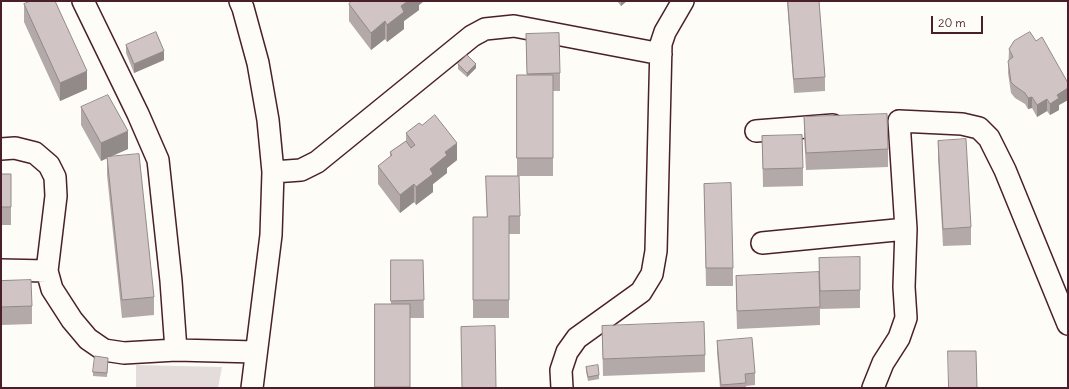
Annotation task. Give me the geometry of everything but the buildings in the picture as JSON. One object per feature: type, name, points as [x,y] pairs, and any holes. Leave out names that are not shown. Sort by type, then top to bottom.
[{"type":"street","points":[[82,1],[138,114],[158,160],[171,281],[176,350]]},
{"type":"street","points":[[240,1],[258,63],[268,120],[273,172],[271,235],[252,388]]},
{"type":"street","points":[[562,388],[562,370],[567,352],[578,338],[641,292],[652,274],[656,251],[661,44],[665,32],[683,1]]},
{"type":"street","points":[[273,172],[301,170],[317,162],[472,36],[485,29],[514,26],[661,54]]},
{"type":"street","points":[[873,388],[883,363],[899,338],[906,318],[904,287],[906,229],[899,121]]},
{"type":"street","points":[[877,122],[899,121],[962,124],[979,128],[989,138],[1005,170],[1068,324]]},
{"type":"street","points":[[756,131],[854,124]]},
{"type":"street","points":[[1,149],[15,148],[35,153],[49,165],[55,177],[56,196],[47,271],[52,289],[72,320],[88,339],[104,350],[124,353],[176,350],[256,352]]},
{"type":"street","points":[[762,243],[906,229]]},
{"type":"street","points":[[1,270],[47,271]]},
{"type":"shaded area","points":[[136,365],[222,367],[218,388],[136,388]]}]
